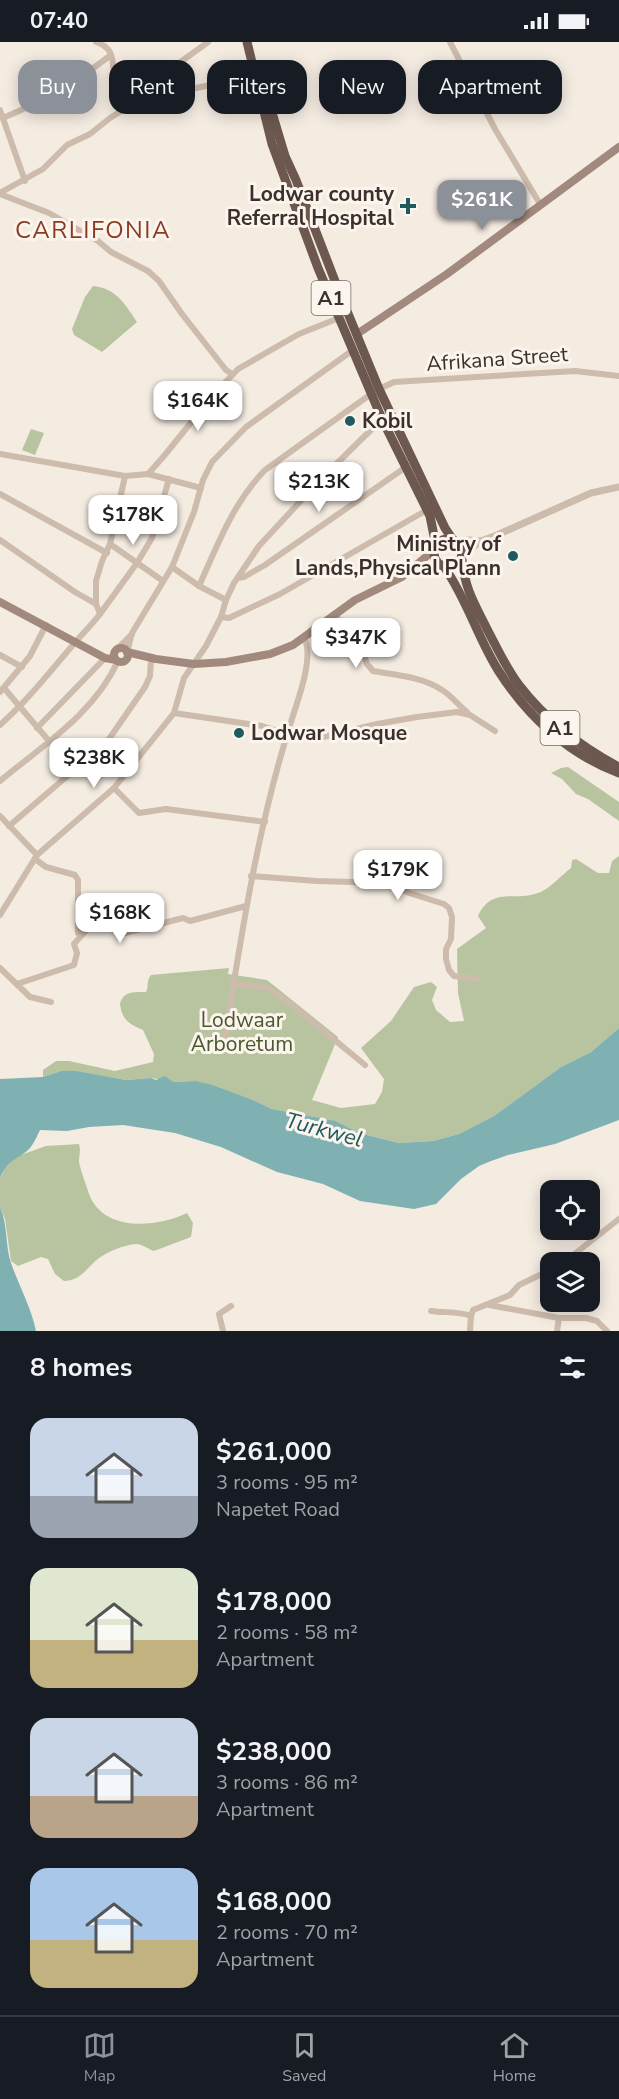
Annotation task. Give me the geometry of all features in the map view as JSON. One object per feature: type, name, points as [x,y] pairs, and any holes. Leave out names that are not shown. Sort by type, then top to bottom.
[{"type":"highway","name":"A1","points":[[247,42],[251,60]]},
{"type":"highway","name":"A1","points":[[251,42],[285,156],[357,334],[382,419],[427,510],[435,559],[456,583],[498,669],[529,710],[547,730],[572,748],[619,773]]},
{"type":"highway","name":"A1","points":[[265,114],[272,144],[318,268],[353,350],[445,528],[461,545],[466,587],[512,675],[555,724],[584,746],[619,767]]},
{"type":"highway","points":[[435,548],[443,540],[455,541]]},
{"type":"highway","points":[[443,567],[455,566],[462,557]]},
{"type":"main road","points":[[357,334],[447,274],[619,147]]},
{"type":"main road","points":[[94,651],[118,656],[194,664],[265,656],[284,650],[355,600],[402,577],[415,568],[435,548]]},
{"type":"main road","points":[[415,568],[443,567]]},
{"type":"main road","points":[[0,602],[105,658],[118,656],[123,649],[153,659]]},
{"type":"street","points":[[96,42],[106,47],[112,60]]},
{"type":"street","points":[[183,60],[208,42]]},
{"type":"street","points":[[450,42],[500,138],[540,204]]},
{"type":"street","points":[[3,118],[73,83],[111,55]]},
{"type":"street","points":[[0,110],[25,181]]},
{"type":"street","points":[[0,194],[43,169],[67,145],[90,134],[116,114]]},
{"type":"street","points":[[0,194],[49,213],[111,252],[148,271],[159,281],[182,314],[226,370],[232,374]]},
{"type":"street","points":[[148,474],[232,374],[246,363],[299,334],[339,318]]},
{"type":"street","points":[[0,781],[72,722],[110,679],[118,656],[172,567],[212,462],[237,435],[353,350]]},
{"type":"street","name":"Afrikana Street","points":[[375,391],[394,382],[575,371],[619,376]]},
{"type":"street","points":[[199,586],[232,512],[254,481],[265,470],[375,391]]},
{"type":"street","points":[[0,915],[36,857],[114,788],[174,713],[184,678],[206,646],[221,617],[226,600],[259,546],[352,446],[382,419]]},
{"type":"street","points":[[0,454],[125,476],[148,474],[201,488]]},
{"type":"street","points":[[238,578],[266,565],[406,467]]},
{"type":"street","points":[[100,614],[96,604],[96,581],[110,544],[125,476]]},
{"type":"street","points":[[0,725],[20,707],[75,642],[90,628],[137,563],[152,538],[168,479]]},
{"type":"street","points":[[455,541],[481,541],[497,536],[591,493],[619,487]]},
{"type":"street","points":[[0,494],[107,553]]},
{"type":"street","points":[[221,617],[229,618],[280,594],[427,510]]},
{"type":"street","points":[[0,540],[96,604]]},
{"type":"street","points":[[462,557],[481,541]]},
{"type":"street","points":[[110,544],[163,581]]},
{"type":"street","points":[[172,567],[199,586],[226,600]]},
{"type":"street","points":[[334,614],[360,643],[367,664],[373,671],[409,677],[442,689],[470,715],[495,731]]},
{"type":"street","points":[[46,626],[30,656],[2,690],[20,707],[48,741]]},
{"type":"street","points":[[127,652],[132,633]]},
{"type":"street","points":[[225,1037],[251,876],[287,734],[307,666],[307,649],[304,638]]},
{"type":"street","points":[[0,656],[22,667]]},
{"type":"street","points":[[38,728],[105,658]]},
{"type":"street","points":[[9,826],[107,742],[144,687],[150,676],[153,659]]},
{"type":"street","points":[[174,713],[262,726],[287,734],[308,737],[323,737],[438,713],[457,712],[470,715]]},
{"type":"street","points":[[114,788],[139,813],[166,809],[265,822]]},
{"type":"street","points":[[0,816],[46,867],[75,875],[78,880],[78,933]]},
{"type":"street","points":[[251,876],[388,883],[409,893],[444,904],[449,908],[452,917],[451,939],[446,954],[449,970],[454,976],[478,979]]},
{"type":"street","points":[[17,984],[74,965],[77,953],[74,944],[89,927],[98,926],[103,921],[125,933],[183,918],[190,921],[246,906]]},
{"type":"street","points":[[0,968],[23,993],[51,1002]]},
{"type":"street","points":[[233,983],[267,988],[291,1004],[365,1065]]},
{"type":"street","points":[[577,1252],[619,1219]]},
{"type":"street","points":[[470,1331],[473,1310],[510,1295],[519,1285],[540,1275]]},
{"type":"street","points":[[489,1305],[559,1318],[586,1318],[597,1321],[607,1331]]},
{"type":"street","points":[[223,1331],[219,1314],[231,1306]]},
{"type":"street","points":[[431,1311],[464,1313],[471,1316]]},
{"type":"street","points":[[557,1331],[559,1318]]},
{"type":"green space","points":[[93,286],[101,287],[114,294],[124,303],[137,322],[102,352],[74,335],[72,329],[85,297]]},
{"type":"green space","points":[[31,429],[44,433],[35,455],[22,450]]},
{"type":"green space","points":[[568,767],[619,802],[619,821],[588,799],[576,794],[562,779],[551,773]]},
{"type":"green space","name":"Lodwaar Arboretum","points":[[619,856],[619,1028],[591,1052],[561,1067],[494,1116],[459,1134],[433,1141],[399,1143],[359,1133],[314,1117],[272,1109],[253,1100],[196,1081],[173,1082],[151,1078],[126,1080],[71,1071],[61,1071],[43,1077],[43,1070],[56,1061],[69,1061],[115,1071],[153,1062],[154,1054],[143,1030],[124,1018],[121,1000],[126,994],[146,992],[151,975],[229,968],[228,974],[267,980],[338,1037],[312,1100],[341,1108],[375,1104],[382,1092],[384,1079],[361,1048],[391,1021],[414,987],[431,982],[437,987],[432,1000],[436,1010],[450,1022],[464,1021],[458,993],[457,949],[486,928],[478,916],[484,907],[491,901],[505,896],[531,895],[541,892],[571,868],[572,860],[576,859],[598,873],[609,873],[612,861]]},
{"type":"green space","points":[[79,1144],[79,1162],[89,1194],[96,1206],[106,1215],[118,1221],[146,1224],[161,1222],[187,1213],[193,1223],[191,1237],[154,1251],[136,1244],[117,1249],[99,1258],[75,1279],[64,1281],[55,1274],[48,1259],[41,1257],[18,1266],[11,1261],[5,1219],[0,1207],[0,1178],[5,1168],[15,1157],[46,1146]]},
{"type":"water","name":"Turkwel","points":[[619,1028],[619,1120],[555,1144],[508,1155],[479,1166],[461,1179],[436,1204],[414,1209],[360,1201],[323,1184],[277,1172],[221,1147],[175,1133],[123,1125],[67,1131],[40,1130],[29,1149],[9,1164],[0,1178],[0,1079],[43,1077],[61,1071],[76,1071],[126,1080],[151,1078],[156,1080],[165,1076],[173,1082],[196,1081],[212,1085],[272,1109],[335,1121],[359,1133],[399,1143],[433,1141],[459,1134],[494,1116],[561,1067],[591,1052]]},
{"type":"water","points":[[0,1207],[11,1263],[36,1331],[0,1331]]},
{"type":"place","name":"Lodwar county Referral Hospital","points":[[408,206]]},
{"type":"place","name":"Kobil","points":[[350,421]]},
{"type":"place","name":"Ministry of Lands,Physical Plann","points":[[513,556]]},
{"type":"place","name":"Lodwar Mosque","points":[[239,733]]},
{"type":"district","name":"CARLIFONIA","points":[[93,230]]}]
